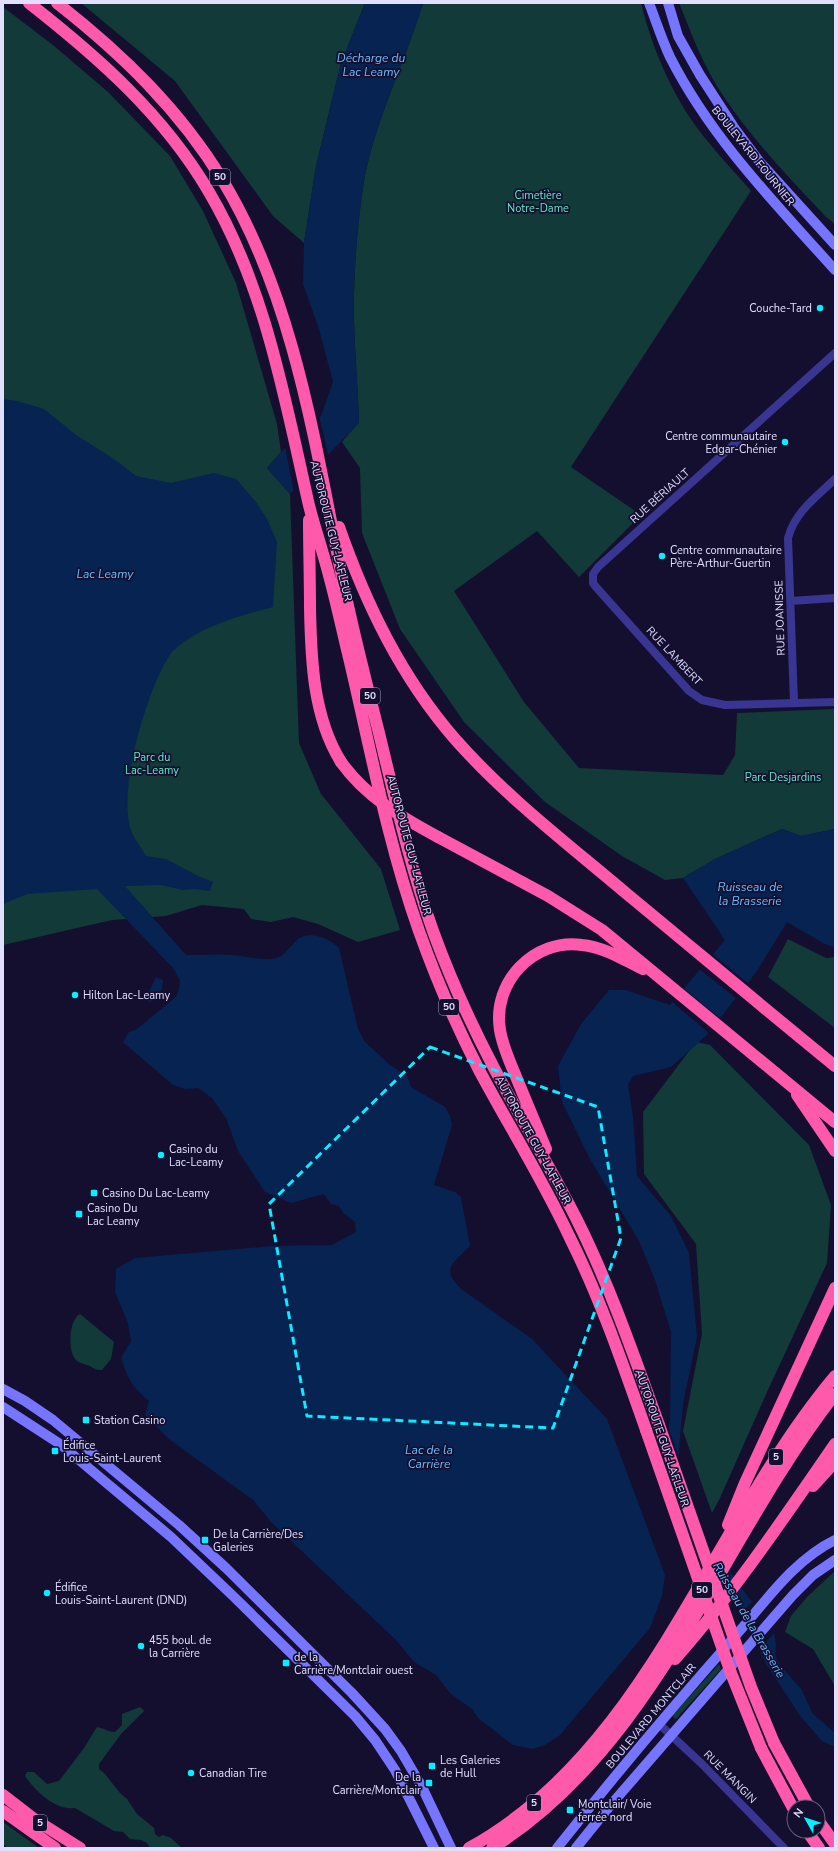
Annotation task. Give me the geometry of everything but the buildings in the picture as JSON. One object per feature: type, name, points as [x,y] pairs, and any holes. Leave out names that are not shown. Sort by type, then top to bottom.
[{"type":"highway","name":"AUTOROUTE GUY-LAFLEUR","points":[[29,3],[96,58],[139,100],[173,140],[206,187],[235,243],[254,288],[270,337],[290,417],[309,507],[324,557],[392,843],[407,895],[426,949],[443,992],[472,1055],[558,1213],[587,1272],[616,1344],[731,1673],[761,1748],[788,1799]]},
{"type":"highway","name":"AUTOROUTE GUY-LAFLEUR","points":[[57,3],[111,48],[156,92],[188,130],[222,180],[248,228],[266,270],[291,347],[305,400],[325,488],[344,590],[404,837],[430,922],[453,981],[484,1048],[570,1207],[596,1259],[618,1313],[659,1425],[751,1687],[774,1743],[804,1799]]},
{"type":"highway","points":[[325,488],[358,580],[384,636],[405,672],[446,728],[482,768],[534,817],[835,1066]]},
{"type":"highway","points":[[309,507],[311,626],[314,676],[323,723],[331,744],[341,762],[358,784],[374,798],[408,821],[569,909],[602,930],[835,1122]]},
{"type":"highway","points":[[570,1207],[503,1044],[499,1015],[503,992],[513,974],[531,957],[549,948],[568,944],[598,948],[663,979]]},
{"type":"highway","points":[[814,1049],[835,1076]]},
{"type":"highway","points":[[787,1081],[835,1151]]},
{"type":"highway","points":[[715,1557],[745,1483],[835,1288]]},
{"type":"highway","name":"5","points":[[469,1848],[500,1829],[532,1805],[564,1776],[584,1754],[634,1689],[792,1433],[835,1376]]},
{"type":"highway","name":"5","points":[[492,1848],[540,1814],[572,1784],[611,1741],[651,1685],[790,1459],[835,1394]]},
{"type":"highway","points":[[651,1685],[708,1622],[779,1525],[835,1444]]},
{"type":"highway","points":[[779,1525],[835,1462]]},
{"type":"highway","name":"5","points":[[3,1795],[43,1825],[80,1848]]},
{"type":"highway","name":"5","points":[[3,1811],[55,1848]]},
{"type":"highway","points":[[826,1831],[835,1844]]},
{"type":"highway","points":[[813,1839],[819,1848]]},
{"type":"main road","name":"BOULEVARD FOURNIER","points":[[650,3],[670,56],[712,127],[765,192],[835,270]]},
{"type":"main road","name":"BOULEVARD FOURNIER","points":[[668,3],[678,36],[700,75],[735,129],[759,161],[835,245]]},
{"type":"main road","points":[[3,1389],[53,1420],[179,1525],[226,1568],[362,1703],[385,1729],[401,1752],[422,1787],[450,1846]]},
{"type":"main road","points":[[3,1406],[60,1444],[175,1541],[232,1595],[354,1716],[375,1740],[395,1770],[434,1848]]},
{"type":"main road","name":"BOULEVARD MONTCLAIR","points":[[557,1848],[659,1724],[766,1601],[800,1565],[817,1551],[835,1540]]},
{"type":"main road","points":[[576,1848],[671,1735],[776,1615],[808,1580],[835,1560]]},
{"type":"street","name":"RUE BÉRIAULT","points":[[593,578],[593,574],[598,567],[835,353]]},
{"type":"street","name":"RUE JOANISSE","points":[[794,703],[791,601],[787,546],[790,530],[802,511],[835,479]]},
{"type":"street","name":"RUE LAMBERT","points":[[593,578],[596,587],[683,685],[695,696],[710,703],[725,705],[835,702]]},
{"type":"street","points":[[791,601],[835,598]]},
{"type":"street","name":"RUE MANGIN","points":[[659,1724],[784,1848]]},
{"type":"highlighted area","points":[[430,1047],[598,1107],[621,1238],[553,1428],[307,1416],[269,1204]]},
{"type":"green space","points":[[81,3],[365,3],[341,63],[316,166],[304,243],[273,216],[175,81]]},
{"type":"green space","name":"Cimetière Notre-Dame","points":[[423,3],[641,3],[657,53],[667,77],[686,112],[703,136],[751,191],[571,467],[641,515],[579,577],[537,531],[454,591],[524,702],[579,768],[723,775],[735,755],[737,713],[835,709],[835,829],[801,836],[782,829],[715,859],[683,878],[665,880],[622,856],[545,802],[464,722],[400,629],[362,533],[360,468],[342,442],[359,422],[354,323],[354,288],[357,233],[364,181],[375,136]]},
{"type":"green space","points":[[679,3],[835,3],[835,224],[825,216],[785,173],[759,144],[735,113],[704,63]]},
{"type":"green space","name":"Parc du Lac-Leamy","points":[[3,7],[53,45],[108,92],[170,156],[203,211],[236,283],[277,424],[281,452],[267,468],[290,494],[299,743],[321,794],[381,869],[400,930],[358,942],[318,924],[293,917],[271,922],[251,919],[244,909],[202,905],[166,916],[112,920],[3,945]]},
{"type":"green space","points":[[788,939],[826,958],[835,957],[835,1028],[768,977]]},
{"type":"green space","points":[[696,1042],[710,1045],[809,1145],[831,1205],[827,1263],[712,1513],[683,1431],[702,1334],[696,1244],[644,1174],[643,1112]]},
{"type":"green space","points":[[80,1314],[114,1342],[111,1359],[102,1370],[98,1370],[79,1362],[73,1356],[70,1336],[73,1322]]},
{"type":"green space","points":[[835,1571],[835,1686],[813,1649],[785,1632],[791,1616],[807,1597]]},
{"type":"green space","points":[[719,1664],[721,1669],[676,1719],[672,1716]]},
{"type":"green space","points":[[140,1707],[144,1711],[121,1734],[99,1764],[99,1769],[127,1799],[137,1814],[154,1828],[155,1834],[159,1837],[163,1835],[171,1838],[182,1848],[150,1848],[147,1843],[141,1840],[130,1839],[123,1832],[114,1831],[75,1808],[68,1808],[53,1803],[40,1794],[25,1776],[27,1772],[34,1772],[47,1784],[59,1781],[84,1748],[97,1727],[115,1732],[122,1725],[122,1714]]},
{"type":"green space","points":[[3,1822],[39,1848],[8,1848],[3,1844]]},
{"type":"water","name":"Décharge du Lac Leamy","points":[[365,3],[423,3],[375,136],[364,181],[357,233],[354,288],[354,323],[359,423],[290,494],[267,468],[281,452],[321,416],[333,382],[319,329],[303,284],[304,243],[315,171],[341,63]]},
{"type":"water","name":"Lac de la Carrière","points":[[3,399],[17,401],[44,409],[76,435],[114,459],[136,476],[171,483],[214,473],[236,479],[256,502],[267,519],[277,542],[273,607],[234,618],[208,628],[196,634],[173,651],[164,665],[149,699],[131,767],[128,790],[130,827],[146,856],[166,859],[198,876],[213,882],[210,891],[195,889],[183,890],[161,885],[125,886],[186,955],[226,955],[272,959],[283,955],[301,937],[312,935],[324,938],[339,948],[358,1029],[365,1042],[389,1064],[407,1076],[411,1087],[445,1107],[450,1116],[452,1125],[434,1185],[455,1192],[461,1197],[470,1246],[451,1266],[451,1276],[461,1289],[532,1339],[607,1419],[665,1575],[662,1596],[650,1628],[560,1735],[545,1745],[533,1749],[513,1745],[478,1718],[472,1709],[451,1694],[436,1675],[414,1662],[396,1640],[272,1523],[253,1500],[169,1439],[145,1415],[149,1401],[134,1386],[126,1372],[121,1358],[131,1341],[128,1323],[115,1292],[116,1269],[135,1258],[273,1246],[332,1245],[356,1232],[355,1222],[344,1214],[339,1206],[331,1204],[324,1194],[291,1203],[265,1192],[238,1151],[226,1118],[212,1098],[198,1088],[185,1089],[173,1085],[123,1042],[129,1032],[137,1029],[176,997],[180,981],[173,968],[97,889],[27,894],[3,904]]},
{"type":"water","name":"Ruisseau de la Brasserie","points":[[782,829],[801,836],[835,829],[835,948],[823,943],[787,922],[757,971],[706,1036],[671,1067],[633,1076],[628,1085],[633,1116],[637,1176],[671,1216],[689,1253],[697,1337],[683,1404],[678,1461],[705,1538],[774,1632],[776,1644],[775,1655],[780,1665],[801,1689],[813,1714],[835,1733],[835,1747],[822,1741],[801,1717],[766,1664],[735,1600],[692,1539],[665,1454],[670,1419],[671,1332],[655,1280],[639,1241],[590,1159],[562,1102],[558,1066],[581,1024],[609,990],[626,990],[670,1005],[725,940],[683,878],[715,859]]},
{"type":"water","points":[[156,977],[163,980],[161,990],[151,1002],[147,1001],[150,995],[148,994]]},
{"type":"pier","points":[[319,416],[329,458],[294,493],[285,446]]},
{"type":"pier","points":[[711,953],[749,984],[737,999],[698,968]]},
{"type":"pier","points":[[682,987],[721,1019],[710,1034],[671,1001]]},
{"type":"pier","points":[[667,1424],[680,1460],[679,1467],[709,1543],[711,1542],[732,1570],[724,1584],[732,1599],[690,1540],[666,1471],[663,1455]]},
{"type":"pier","points":[[754,1600],[776,1631],[758,1651],[740,1615]]},
{"type":"place","name":"Couche-Tard","points":[[820,308]]},
{"type":"place","name":"Centre communautaire Edgar-Chénier","points":[[785,442]]},
{"type":"place","name":"Centre communautaire Père-Arthur-Guertin","points":[[662,556]]},
{"type":"place","name":"Hilton Lac-Leamy","points":[[75,995]]},
{"type":"place","name":"Casino du Lac-Leamy","points":[[161,1155]]},
{"type":"place","name":"Casino Du Lac-Leamy","points":[[94,1193]]},
{"type":"place","name":"Casino Du Lac Leamy","points":[[79,1214]]},
{"type":"place","name":"Station Casino","points":[[86,1420]]},
{"type":"place","name":"Édifice Louis-Saint-Laurent","points":[[55,1451]]},
{"type":"place","name":"De la Carrière/Des Galeries","points":[[205,1540]]},
{"type":"place","name":"Édifice Louis-Saint-Laurent (DND)","points":[[47,1593]]},
{"type":"place","name":"455 boul. de la Carrière","points":[[141,1646]]},
{"type":"place","name":"de la Carrière/Montclair ouest","points":[[286,1663]]},
{"type":"place","name":"Les Galeries de Hull","points":[[432,1766]]},
{"type":"place","name":"Canadian Tire","points":[[191,1773]]},
{"type":"place","name":"De la Carrière/Montclair","points":[[429,1783]]},
{"type":"place","name":"Montclair/ Voie ferrée nord","points":[[570,1810]]},
{"type":"water label","name":"Lac Leamy","points":[[105,574]]},
{"type":"park label","name":"Parc Desjardins","points":[[783,777]]}]
